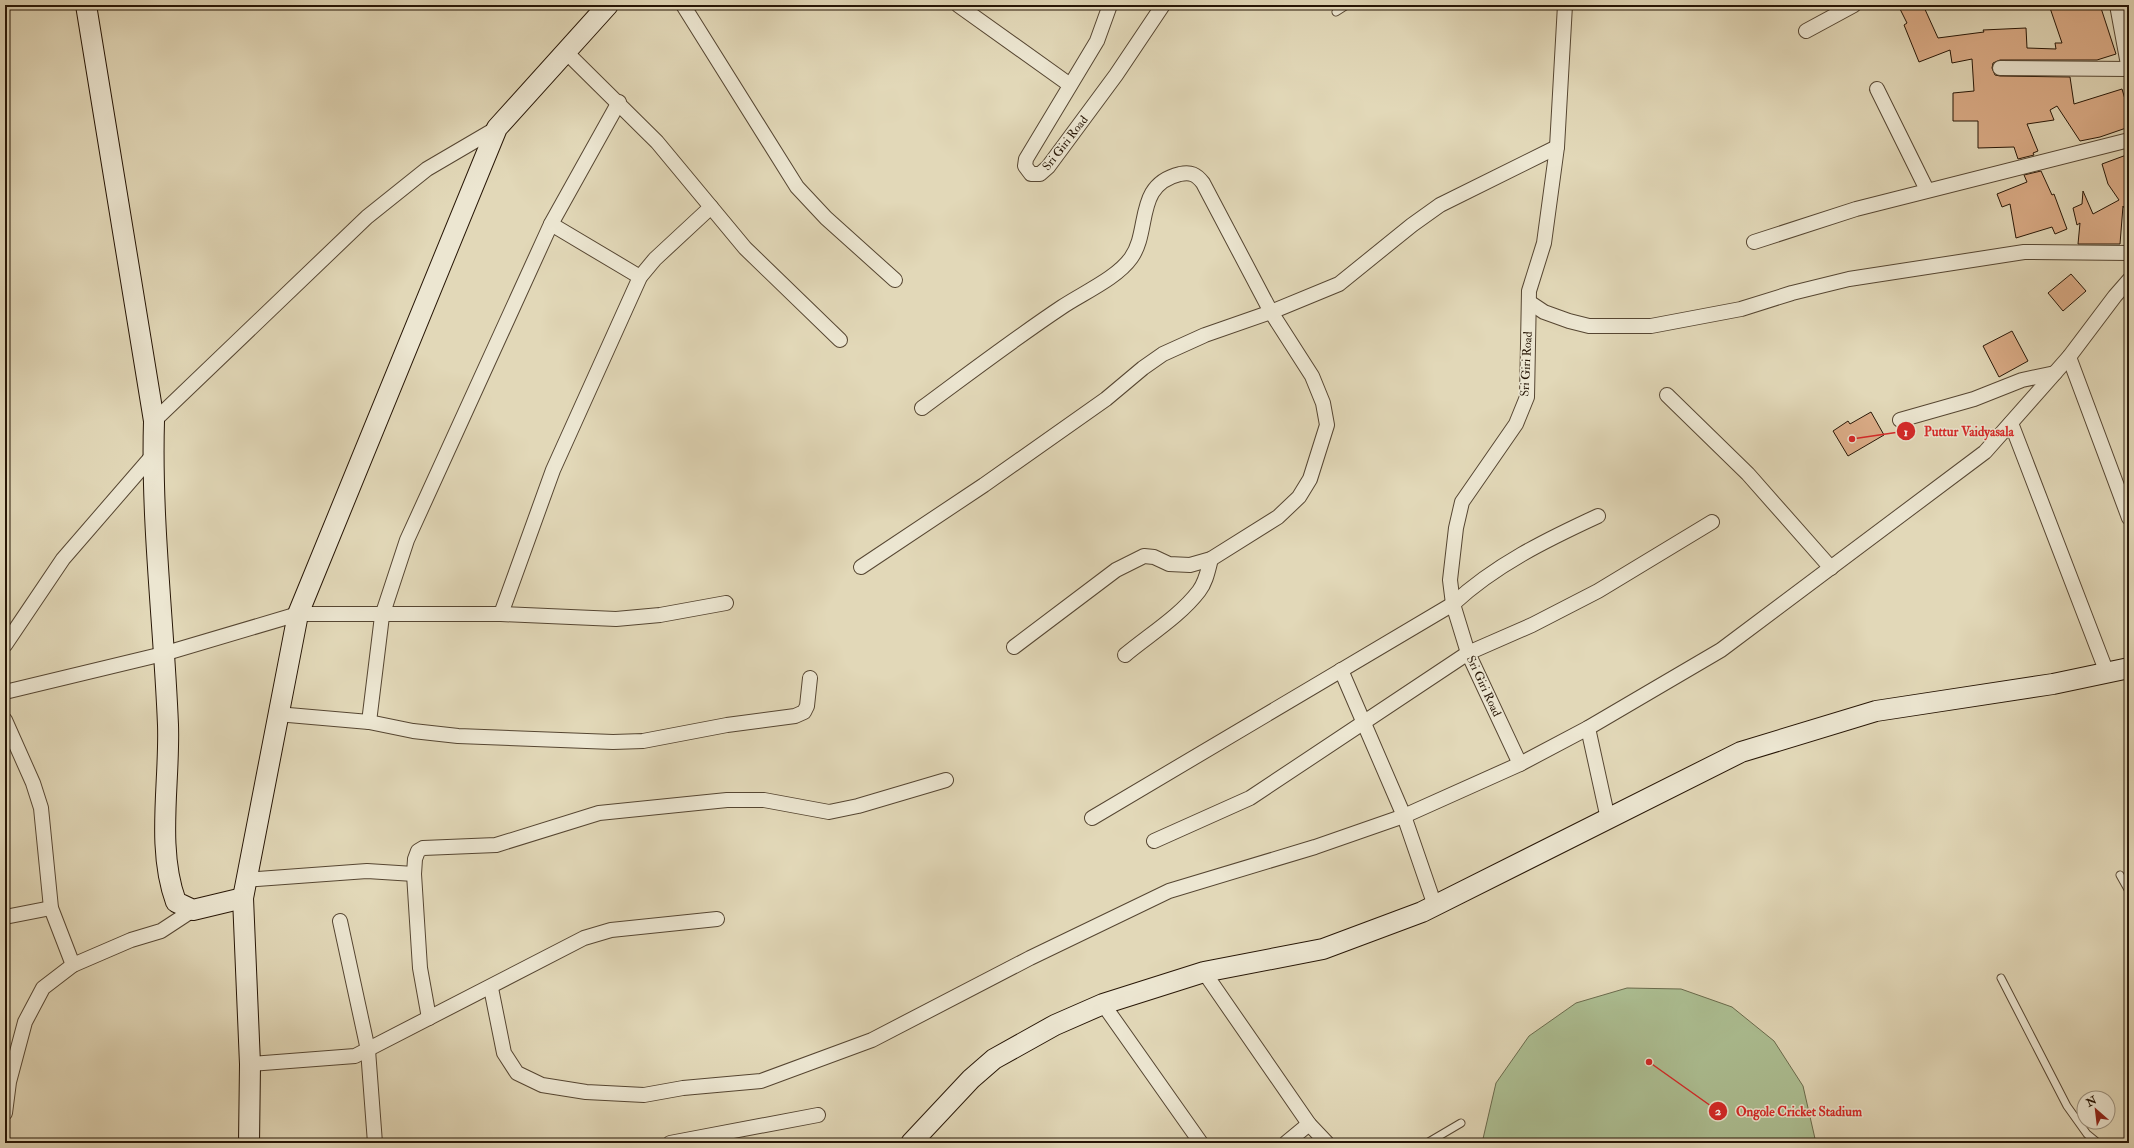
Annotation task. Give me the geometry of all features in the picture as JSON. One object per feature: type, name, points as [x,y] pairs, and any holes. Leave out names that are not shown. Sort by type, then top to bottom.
[{"type":"street","points":[[86,5],[154,421],[153,455],[168,726],[166,855],[169,885],[176,902],[193,910]]},
{"type":"street","points":[[154,421],[367,217],[427,168],[497,128],[608,5]]},
{"type":"street","points":[[683,5],[798,187],[826,218],[894,280]]},
{"type":"street","points":[[958,5],[1070,85]]},
{"type":"street","name":"Sri Giri Road","points":[[1110,5],[1096,41],[1026,159],[1025,166],[1031,174],[1040,174],[1048,167],[1116,75],[1163,5]]},
{"type":"street","name":"Sri Giri Road","points":[[1520,764],[1468,653],[1453,604],[1450,580],[1451,557],[1462,502],[1516,424],[1527,397],[1529,291],[1544,243],[1551,180],[1557,147],[1565,5]]},
{"type":"street","points":[[1806,31],[1854,5]]},
{"type":"street","points":[[2000,68],[2129,70],[2117,5]]},
{"type":"street","points":[[566,52],[619,102],[657,142],[745,248],[840,340]]},
{"type":"street","points":[[1877,89],[1927,190]]},
{"type":"street","points":[[369,722],[382,616],[408,540],[551,224],[619,102]]},
{"type":"street","points":[[249,1143],[250,1064],[244,889],[277,714],[298,614],[497,128]]},
{"type":"street","points":[[1754,242],[1856,209],[2129,140]]},
{"type":"street","points":[[861,567],[984,485],[1106,399],[1143,368],[1163,354],[1205,335],[1271,312],[1339,284],[1412,225],[1440,205],[1557,147]]},
{"type":"street","points":[[922,408],[1061,308],[1120,270],[1132,257],[1138,242],[1147,202],[1152,192],[1174,176],[1189,172],[1197,176],[1203,183],[1271,312],[1312,376],[1323,403],[1327,425],[1310,480],[1299,497],[1278,517],[1211,559],[1190,565],[1169,564],[1154,557],[1144,556],[1134,560],[1116,570],[1014,647]]},
{"type":"street","points":[[501,614],[553,470],[640,277],[655,259],[711,207]]},
{"type":"street","points":[[551,224],[640,277]]},
{"type":"street","points":[[1529,302],[1544,312],[1569,322],[1589,326],[1651,326],[1742,310],[1792,293],[1849,279],[2024,252],[2129,253]]},
{"type":"street","points":[[491,988],[504,1053],[517,1073],[542,1086],[593,1092],[644,1095],[683,1088],[761,1081],[872,1040],[1030,958],[1170,891],[1315,847],[1404,816],[1520,764],[1588,728],[1721,650],[1985,452],[2069,357],[2115,296],[2129,280]]},
{"type":"street","points":[[2069,357],[2129,518]]},
{"type":"street","points":[[1900,420],[1974,399],[2022,380],[2055,373]]},
{"type":"street","points":[[1667,395],[1748,474],[1831,568]]},
{"type":"street","points":[[2011,423],[2108,673]]},
{"type":"street","points":[[5,645],[63,559],[153,455]]},
{"type":"street","points":[[1092,818],[1453,604],[1469,589],[1510,561],[1551,538],[1598,516]]},
{"type":"street","points":[[1154,841],[1250,798],[1468,653],[1532,625],[1598,591],[1712,522]]},
{"type":"street","points":[[1125,655],[1182,609],[1199,591],[1211,559]]},
{"type":"street","points":[[5,692],[163,654],[298,614],[382,616],[501,614],[616,619],[660,615],[726,603]]},
{"type":"street","points":[[911,1143],[971,1078],[994,1059],[1055,1025],[1103,1004],[1204,972],[1323,948],[1435,906],[1741,752],[1876,711],[2054,684],[2129,668]]},
{"type":"street","points":[[1341,670],[1365,722],[1404,816],[1435,906]]},
{"type":"street","points":[[277,714],[369,722],[412,732],[458,736],[643,741],[727,725],[795,716],[804,712],[807,706],[810,678]]},
{"type":"street","points":[[5,720],[33,783],[41,808],[50,908],[73,965]]},
{"type":"street","points":[[1588,728],[1608,819]]},
{"type":"street","points":[[429,1018],[420,968],[414,874],[415,859],[418,851],[423,848],[496,845],[599,812],[727,800],[764,800],[829,812],[858,806],[946,780]]},
{"type":"street","points":[[5,1113],[8,1082],[25,1022],[43,988],[73,965],[131,940],[161,931],[193,910],[244,889],[367,871],[414,874]]},
{"type":"street","points":[[5,917],[50,908]]},
{"type":"street","points":[[250,1064],[355,1056],[491,988],[556,952],[591,936],[611,930],[717,919]]},
{"type":"street","points":[[340,921],[368,1050],[375,1143]]},
{"type":"street","points":[[1204,972],[1309,1124],[1327,1143]]},
{"type":"street","points":[[1103,1004],[1201,1143]]},
{"type":"street","points":[[670,1143],[818,1115]]},
{"type":"street","points":[[1286,1143],[1309,1124]]},
{"type":"lane","points":[[1336,12],[1347,5]]},
{"type":"lane","points":[[2120,875],[2129,891]]},
{"type":"lane","points":[[2001,978],[2067,1106],[2087,1134],[2098,1143]]},
{"type":"lane","points":[[1427,1143],[1461,1123]]},
{"type":"green space","points":[[1627,988],[1681,989],[1732,1007],[1774,1041],[1803,1086],[1816,1143],[1482,1143],[1496,1083],[1529,1036],[1576,1003]]},
{"type":"building","points":[[1910,5],[1923,5],[1938,38],[1984,32],[1983,30],[2026,28],[2027,48],[2056,49],[2055,43],[2062,43],[2049,5],[2100,5],[2116,54],[2097,60],[2000,60],[1993,63],[1992,68],[1995,75],[2000,76],[2070,77],[2074,104],[2122,89],[2127,106],[2125,106],[2129,119],[2129,127],[2100,137],[2080,141],[2057,106],[2050,110],[2054,120],[2027,124],[2038,151],[2033,153],[2034,155],[2018,159],[2014,147],[1978,148],[1978,121],[1953,121],[1953,93],[1974,91],[1972,59],[1952,63],[1950,50],[1919,62],[1904,25],[1907,23],[1900,9]]},
{"type":"building","points":[[2129,154],[2129,216],[2123,206],[2120,244],[2078,244],[2080,223],[2077,225],[2073,208],[2082,204],[2083,191],[2093,214],[2119,200],[2108,184],[2102,164]]},
{"type":"building","points":[[2041,171],[2052,195],[2054,194],[2067,229],[2055,234],[2052,227],[2016,238],[2010,204],[2002,207],[1997,194],[2027,182],[2024,175]]},
{"type":"building","points":[[2071,274],[2086,291],[2063,311],[2048,293]]},
{"type":"building","points":[[2012,331],[2028,361],[1999,377],[1983,346]]},
{"type":"building","points":[[1871,412],[1884,435],[1848,456],[1833,431],[1848,421],[1850,424]]},
{"type":"place","name":"Puttur Vaidyasala","points":[[1852,439]]},
{"type":"place","name":"Ongole Cricket Stadium","points":[[1649,1062]]}]
